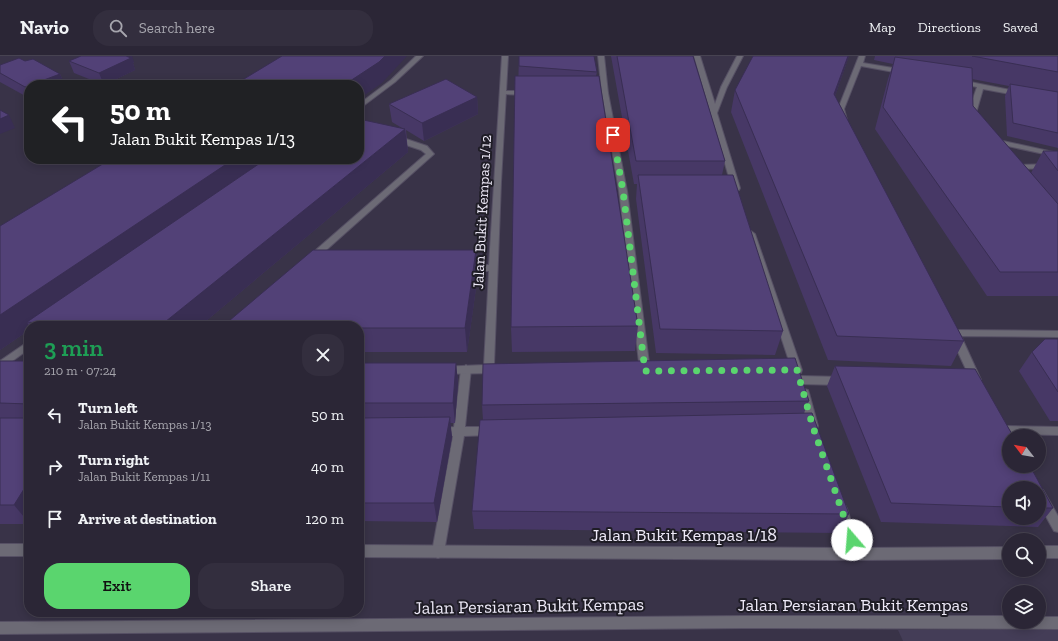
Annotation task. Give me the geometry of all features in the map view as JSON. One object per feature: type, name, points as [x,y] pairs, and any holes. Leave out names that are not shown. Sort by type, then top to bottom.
[{"type":"street","points":[[364,103],[393,81],[420,56]]},
{"type":"street","name":"Jalan Bukit Kempas 1/12","points":[[489,369],[492,268],[505,56]]},
{"type":"street","points":[[601,56],[605,93],[623,191],[645,371]]},
{"type":"street","points":[[697,56],[715,112],[740,200]]},
{"type":"street","points":[[715,112],[724,86],[740,56]]},
{"type":"street","points":[[847,130],[841,109],[861,60],[913,74]]},
{"type":"street","points":[[951,81],[1027,95]]},
{"type":"street","points":[[975,130],[972,113],[981,86]]},
{"type":"street","points":[[502,93],[533,93]]},
{"type":"street","points":[[595,93],[605,93]]},
{"type":"street","points":[[320,265],[305,265],[430,154],[424,148],[388,136]]},
{"type":"street","points":[[984,138],[1058,155]]},
{"type":"street","points":[[1006,167],[1058,166]]},
{"type":"street","points":[[748,222],[812,429]]},
{"type":"street","points":[[453,268],[492,268]]},
{"type":"street","points":[[962,382],[979,386],[952,330],[1058,334]]},
{"type":"street","points":[[0,366],[24,348]]},
{"type":"street","points":[[438,552],[459,432],[466,369]]},
{"type":"street","points":[[436,370],[505,370]]},
{"type":"street","points":[[795,373],[854,381]]},
{"type":"street","points":[[428,432],[507,431]]},
{"type":"street","points":[[1046,431],[1058,431]]},
{"type":"street","points":[[839,502],[856,554]]},
{"type":"street","points":[[1046,506],[1058,527]]},
{"type":"street","points":[[0,550],[24,549]]},
{"type":"street","name":"Jalan Bukit Kempas 1/18","points":[[364,551],[856,554],[1002,553]]},
{"type":"street","points":[[1046,552],[1058,552]]},
{"type":"street","name":"Jalan Persiaran Bukit Kempas","points":[[0,628],[743,622],[1058,623]]},
{"type":"shaded area","points":[[898,630],[1058,630],[1058,641],[903,641]]},
{"type":"building","points":[[81,56],[126,56],[131,58],[99,73],[69,61]]},
{"type":"building","points":[[282,56],[385,56],[379,62],[352,80],[242,80]]},
{"type":"building","points":[[519,56],[594,56],[597,72],[519,66]]},
{"type":"building","points":[[617,56],[693,56],[725,161],[636,161]]},
{"type":"building","points":[[753,56],[848,56],[834,94],[964,341],[837,336],[735,90]]},
{"type":"building","points":[[972,56],[1058,56],[1058,72]]},
{"type":"building","points":[[895,57],[972,68],[973,106],[1058,204],[1058,272],[1000,272],[883,107]]},
{"type":"building","points":[[19,58],[25,61],[33,59],[60,74],[44,80],[24,80],[24,86],[0,73],[0,65]]},
{"type":"building","points":[[515,76],[599,76],[638,326],[511,327]]},
{"type":"building","points":[[446,79],[477,97],[422,123],[389,104]]},
{"type":"building","points":[[1010,84],[1058,92],[1058,133],[1013,123]]},
{"type":"building","points":[[0,110],[9,115],[0,119]]},
{"type":"building","points":[[364,120],[405,129],[364,162]]},
{"type":"building","points":[[1043,151],[1058,151],[1058,171]]},
{"type":"building","points":[[103,164],[226,164],[0,315],[0,226]]},
{"type":"building","points":[[259,164],[361,164],[166,321],[28,321]]},
{"type":"building","points":[[638,175],[733,175],[783,331],[660,329]]},
{"type":"building","points":[[313,250],[476,250],[465,328],[364,328],[364,321],[229,321]]},
{"type":"building","points":[[1045,339],[1058,339],[1058,392],[1032,352]]},
{"type":"building","points":[[795,358],[809,401],[482,405],[483,364]]},
{"type":"building","points":[[0,361],[24,361],[24,404],[0,403]]},
{"type":"building","points":[[364,363],[456,363],[453,403],[364,403]]},
{"type":"building","points":[[835,366],[975,369],[1009,429],[1002,429],[1002,473],[1034,473],[1038,481],[1002,481],[1002,507],[891,503]]},
{"type":"building","points":[[812,413],[849,514],[472,511],[480,420]]},
{"type":"building","points":[[450,417],[434,503],[364,503],[364,418]]},
{"type":"building","points":[[0,418],[24,418],[24,489],[14,505],[0,505]]},
{"type":"building","points":[[1046,495],[1053,508],[1046,508]]},
{"type":"route","points":[[613,135],[623,191],[645,371],[797,370],[813,427],[852,540]]}]
